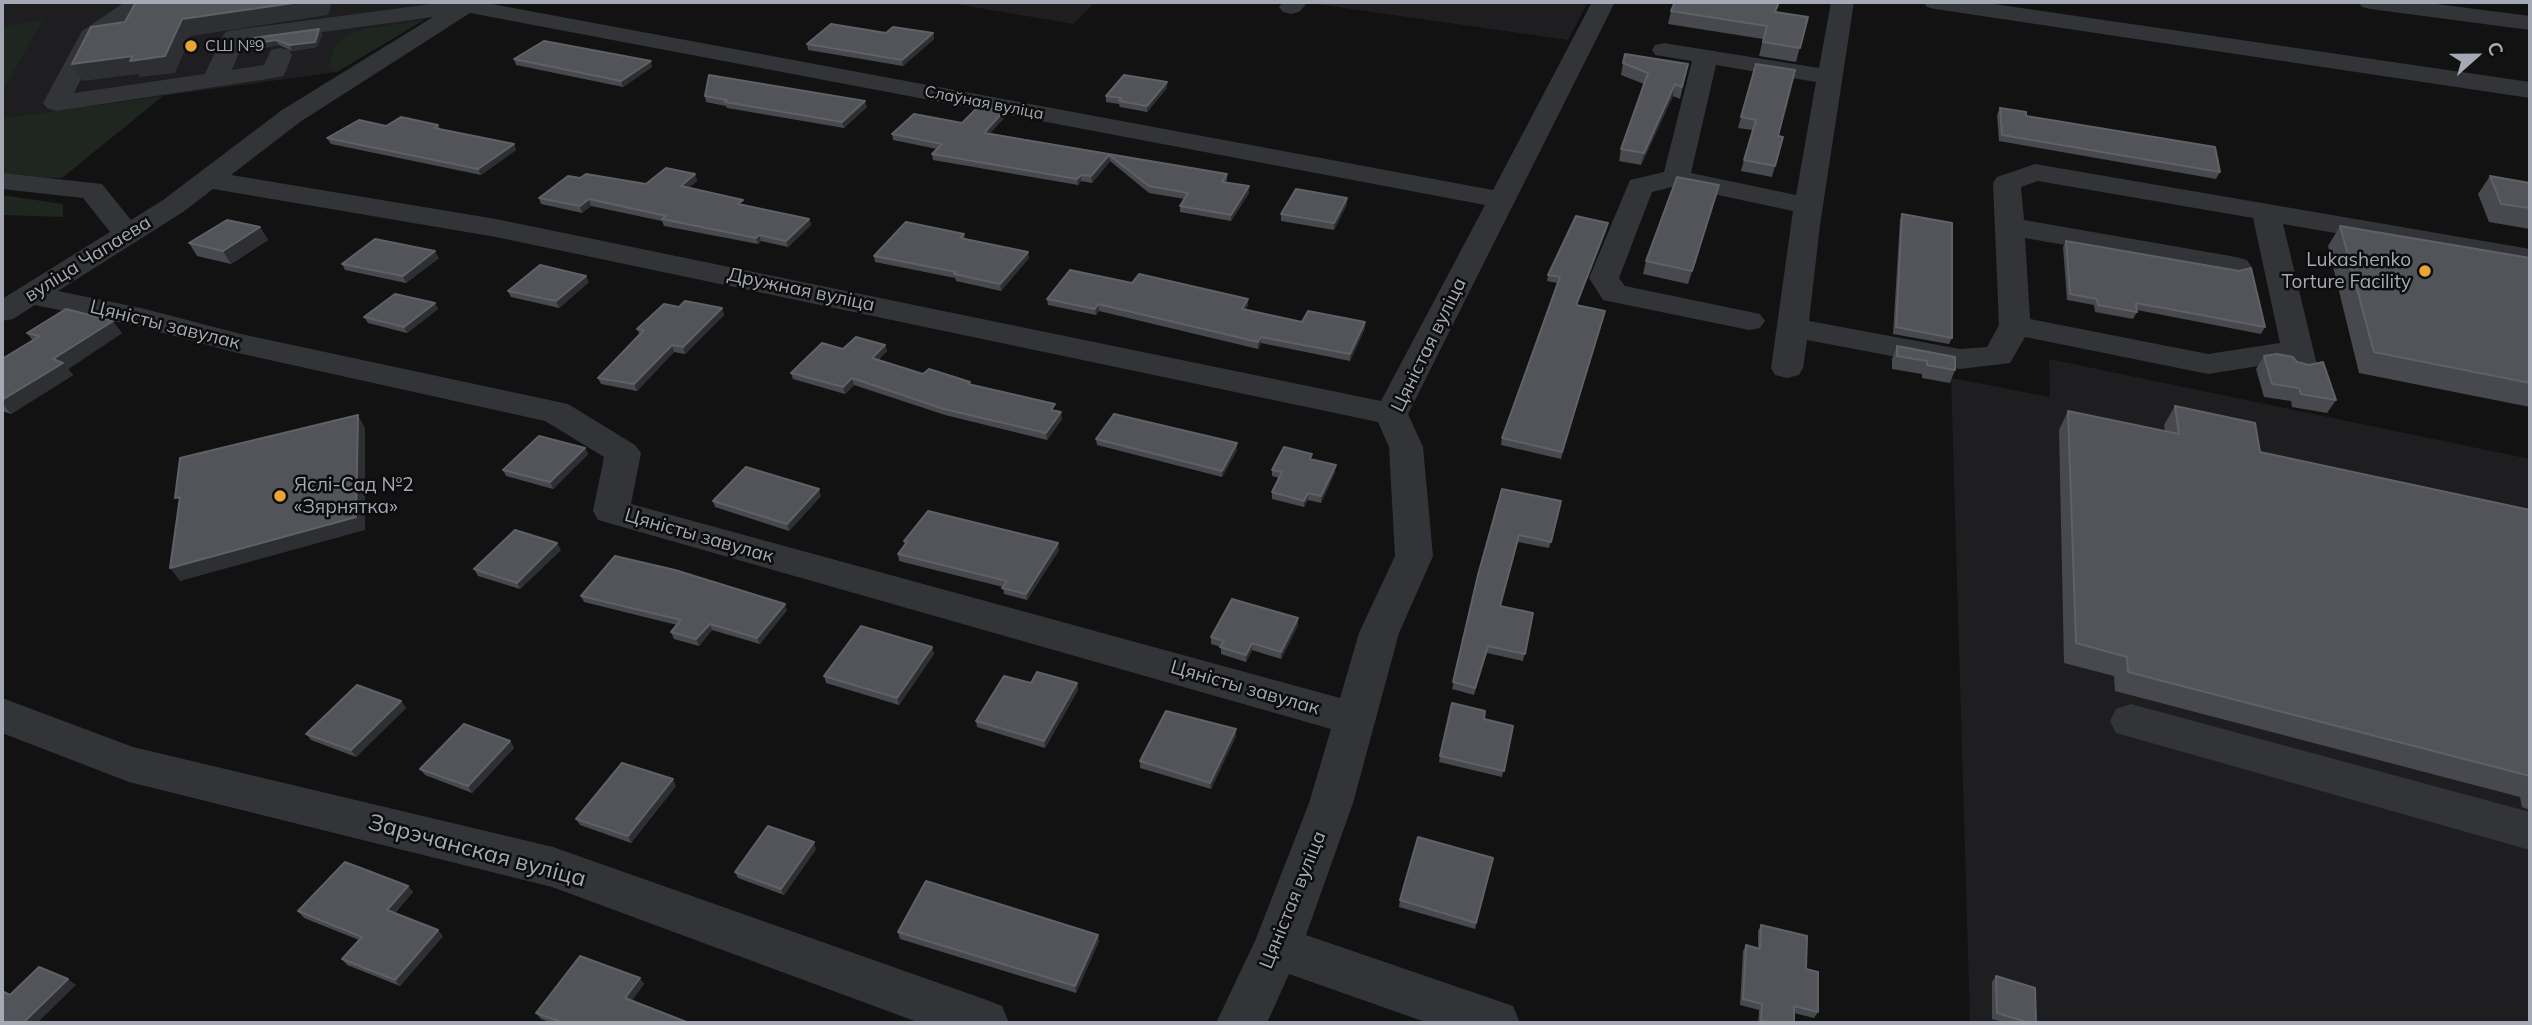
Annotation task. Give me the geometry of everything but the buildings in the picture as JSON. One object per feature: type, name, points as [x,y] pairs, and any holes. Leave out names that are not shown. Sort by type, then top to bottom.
[{"type":"street","points":[[140,2],[90,36],[56,103],[275,71],[281,55]]},
{"type":"street","name":"Цяністая вуліца","points":[[1241,1023],[1277,947],[1331,803],[1379,633],[1414,556],[1406,447],[1391,414],[1604,2]]},
{"type":"street","points":[[1787,368],[1808,206],[1842,2]]},
{"type":"street","points":[[1935,2],[2530,90]]},
{"type":"street","points":[[2370,2],[2466,8],[2530,23]]},
{"type":"street","name":"Слаўная вуліца","points":[[215,80],[234,37],[400,8],[470,4],[1501,200]]},
{"type":"street","name":"вуліца Чапаева","points":[[2,312],[173,206],[291,116],[470,4]]},
{"type":"street","points":[[1664,50],[1830,77]]},
{"type":"street","points":[[1676,178],[1706,56]]},
{"type":"street","points":[[1794,328],[1960,359],[1998,356],[2015,325],[2007,183],[2035,172],[2530,258]]},
{"type":"street","points":[[1749,321],[1614,293],[1604,278],[1640,186],[1676,178],[1808,206]]},
{"type":"street","name":"Дружная вуліца","points":[[209,180],[510,231],[1391,414]]},
{"type":"street","points":[[2,181],[92,190],[127,234]]},
{"type":"street","points":[[2015,325],[2208,364],[2299,358],[2266,213]]},
{"type":"street","points":[[2008,226],[2236,266]]},
{"type":"street","name":"Цяністы завулак","points":[[33,295],[141,317],[238,343],[556,412],[623,453],[611,511],[1355,719]]},
{"type":"street","name":"Зарэчанская вуліца","points":[[2,715],[130,764],[553,867],[984,1023]]},
{"type":"street","points":[[2131,721],[2530,831]]},
{"type":"street","points":[[1277,947],[1495,1023]]},
{"type":"shaded area","name":"СШ №9","points":[[2,2],[453,2],[337,72],[2,118]]},
{"type":"shaded area","points":[[944,2],[1095,2],[1073,24]]},
{"type":"shaded area","points":[[1302,2],[1588,2],[1568,40]]},
{"type":"shaded area","points":[[43,20],[3,90],[2,90],[2,26]]},
{"type":"shaded area","points":[[424,20],[337,72],[328,67],[335,47],[346,35],[365,29]]},
{"type":"shaded area","points":[[163,96],[62,178],[2,177],[2,118]]},
{"type":"shaded area","points":[[2,195],[63,204],[63,217],[2,215]]},
{"type":"shaded area","points":[[2049,359],[2530,459],[2530,1023],[1970,1023],[1951,378],[2050,397]]},
{"type":"place","name":"СШ №9","points":[[191,46]]},
{"type":"place","name":"Lukashenko Torture Facility","points":[[2425,271]]},
{"type":"place","name":"Яслі-Сад №2 «Зярнятка»","points":[[280,496]]}]
